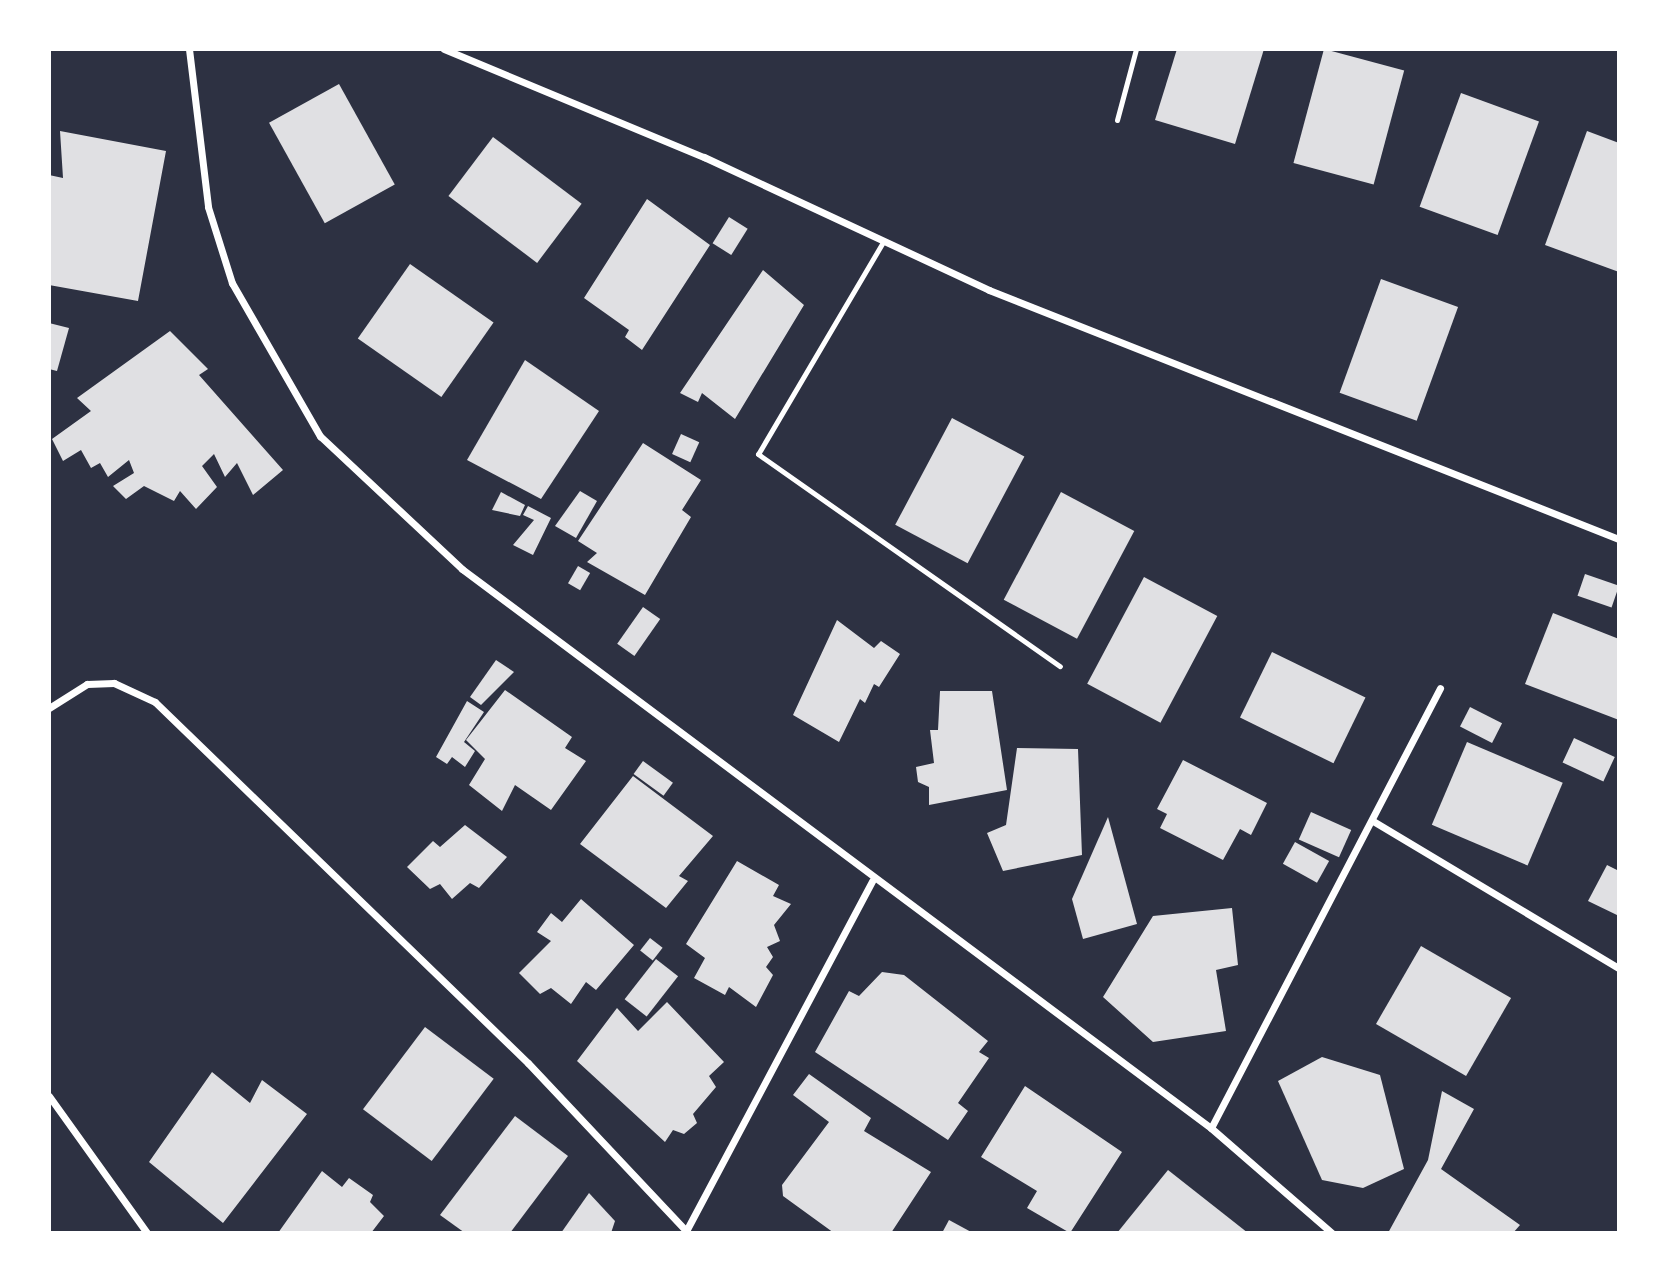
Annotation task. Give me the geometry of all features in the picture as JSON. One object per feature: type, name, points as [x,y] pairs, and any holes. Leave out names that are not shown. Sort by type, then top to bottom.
[{"type":"street","points":[[188,49],[208,207],[232,283],[320,436],[462,569],[872,881],[1211,1128],[1332,1233]]},
{"type":"street","points":[[444,49],[704,158],[883,242],[1058,318],[1619,539]]},
{"type":"street","points":[[49,708],[87,684],[114,683],[155,702],[527,1063],[686,1233],[872,881]]},
{"type":"street","points":[[1211,1128],[1440,688]]},
{"type":"street","points":[[1373,821],[1619,968]]},
{"type":"street","points":[[49,1096],[147,1233]]},
{"type":"lane","points":[[1117,120],[1136,49]]},
{"type":"lane","points":[[883,242],[758,454],[1060,666]]},
{"type":"building","points":[[1177,49],[1264,49],[1235,144],[1155,120]]},
{"type":"building","points":[[1324,49],[1404,70],[1374,184],[1293,163]]},
{"type":"building","points":[[339,84],[395,185],[325,223],[269,123]]},
{"type":"building","points":[[1461,93],[1539,121],[1498,235],[1420,207]]},
{"type":"building","points":[[60,131],[166,151],[138,301],[49,285],[49,175],[63,178]]},
{"type":"building","points":[[1587,131],[1619,143],[1619,272],[1545,245]]},
{"type":"building","points":[[493,137],[582,204],[537,263],[448,196]]},
{"type":"building","points":[[647,199],[710,245],[642,350],[625,337],[629,330],[584,298]]},
{"type":"building","points":[[729,217],[748,229],[731,255],[713,243]]},
{"type":"building","points":[[410,264],[494,323],[441,397],[358,339]]},
{"type":"building","points":[[763,270],[804,305],[735,419],[702,393],[698,402],[680,393]]},
{"type":"building","points":[[1381,279],[1458,307],[1417,421],[1340,393]]},
{"type":"building","points":[[49,323],[69,328],[57,371],[49,369]]},
{"type":"building","points":[[170,331],[208,369],[199,375],[283,470],[253,495],[237,463],[225,477],[214,454],[202,466],[217,487],[196,509],[180,491],[174,501],[144,486],[126,499],[113,486],[134,473],[129,460],[108,477],[100,463],[91,468],[81,450],[63,461],[52,439],[91,411],[77,398]]},
{"type":"building","points":[[525,360],[599,411],[541,499],[467,460]]},
{"type":"building","points":[[952,418],[1024,456],[968,563],[895,525]]},
{"type":"building","points":[[681,434],[699,442],[690,462],[672,454]]},
{"type":"building","points":[[643,443],[701,480],[682,510],[691,517],[645,595],[587,562],[597,553],[578,541]]},
{"type":"building","points":[[580,491],[597,501],[576,538],[555,526]]},
{"type":"building","points":[[501,492],[525,505],[520,516],[492,510]]},
{"type":"building","points":[[1061,492],[1134,531],[1077,639],[1004,600]]},
{"type":"building","points":[[528,506],[551,518],[533,555],[513,545],[534,520],[523,515]]},
{"type":"building","points":[[578,566],[590,573],[580,590],[568,583]]},
{"type":"building","points":[[1585,574],[1619,586],[1612,607],[1578,596]]},
{"type":"building","points":[[1144,577],[1217,616],[1160,723],[1087,684]]},
{"type":"building","points":[[643,607],[660,619],[634,656],[617,644]]},
{"type":"building","points":[[1553,613],[1619,639],[1619,720],[1525,684]]},
{"type":"building","points":[[837,620],[874,648],[881,641],[900,654],[879,687],[874,684],[865,703],[860,699],[839,742],[793,715]]},
{"type":"building","points":[[1272,652],[1365,698],[1333,763],[1240,718]]},
{"type":"building","points":[[496,660],[514,672],[481,705],[470,697]]},
{"type":"building","points":[[505,690],[572,737],[565,748],[586,761],[551,810],[515,785],[502,811],[469,785],[485,759],[466,740]]},
{"type":"building","points":[[940,691],[992,691],[1007,790],[929,805],[929,787],[918,782],[916,767],[934,763],[930,730],[938,730]]},
{"type":"building","points":[[467,701],[484,712],[464,742],[475,751],[465,767],[452,757],[447,764],[436,757]]},
{"type":"building","points":[[1470,707],[1502,723],[1492,743],[1460,727]]},
{"type":"building","points":[[1574,738],[1615,757],[1603,781],[1563,762]]},
{"type":"building","points":[[1467,742],[1563,783],[1528,865],[1432,825]]},
{"type":"building","points":[[1017,748],[1078,749],[1082,855],[1003,871],[987,833],[1006,825]]},
{"type":"building","points":[[1183,760],[1267,803],[1251,835],[1240,829],[1223,860],[1160,828],[1167,814],[1157,809]]},
{"type":"building","points":[[643,761],[673,783],[664,796],[634,774]]},
{"type":"building","points":[[633,776],[713,836],[679,876],[688,881],[666,908],[580,844]]},
{"type":"building","points":[[1311,812],[1351,830],[1339,857],[1299,839]]},
{"type":"building","points":[[1108,817],[1137,924],[1083,939],[1072,899]]},
{"type":"building","points":[[465,825],[507,857],[479,888],[470,883],[452,899],[440,884],[430,889],[407,867],[433,841],[440,847]]},
{"type":"building","points":[[1295,842],[1329,861],[1317,883],[1283,864]]},
{"type":"building","points":[[737,861],[779,885],[773,896],[791,904],[774,925],[780,941],[767,947],[773,957],[766,967],[773,975],[756,1007],[729,987],[725,995],[694,978],[705,958],[686,944]]},
{"type":"building","points":[[1607,865],[1619,871],[1619,916],[1588,901]]},
{"type":"building","points":[[581,899],[634,945],[596,990],[586,982],[571,1004],[551,988],[540,994],[519,973],[551,941],[537,932],[551,913],[562,922]]},
{"type":"building","points":[[1232,908],[1238,965],[1216,970],[1226,1031],[1153,1042],[1103,997],[1153,916]]},
{"type":"building","points":[[650,938],[663,948],[653,960],[640,951]]},
{"type":"building","points":[[1421,946],[1511,998],[1466,1076],[1376,1024]]},
{"type":"building","points":[[656,959],[678,976],[647,1016],[625,999]]},
{"type":"building","points":[[882,972],[904,975],[988,1041],[979,1052],[989,1058],[958,1103],[968,1111],[948,1140],[815,1052],[849,991],[859,996]]},
{"type":"building","points":[[667,1002],[724,1062],[709,1076],[716,1087],[693,1114],[697,1123],[684,1134],[673,1130],[665,1142],[577,1061],[617,1008],[638,1031]]},
{"type":"building","points":[[425,1027],[494,1079],[432,1161],[363,1109]]},
{"type":"building","points":[[1322,1057],[1380,1075],[1404,1169],[1363,1188],[1322,1180],[1278,1081]]},
{"type":"building","points":[[212,1072],[250,1103],[262,1080],[307,1114],[223,1223],[149,1162]]},
{"type":"building","points":[[809,1074],[871,1118],[864,1131],[931,1172],[891,1233],[834,1233],[783,1196],[782,1185],[829,1122],[793,1095]]},
{"type":"building","points":[[1025,1086],[1122,1152],[1070,1233],[1027,1208],[1037,1191],[981,1157]]},
{"type":"building","points":[[1442,1091],[1474,1109],[1441,1169],[1520,1225],[1513,1233],[1388,1233],[1428,1160]]},
{"type":"building","points":[[515,1116],[568,1156],[510,1233],[465,1233],[440,1215]]},
{"type":"building","points":[[1168,1170],[1248,1233],[1117,1233]]},
{"type":"building","points":[[322,1171],[342,1187],[349,1178],[373,1195],[370,1202],[384,1216],[371,1233],[278,1233]]},
{"type":"building","points":[[589,1193],[615,1221],[611,1233],[561,1233]]},
{"type":"building","points":[[949,1220],[973,1233],[942,1233]]}]
